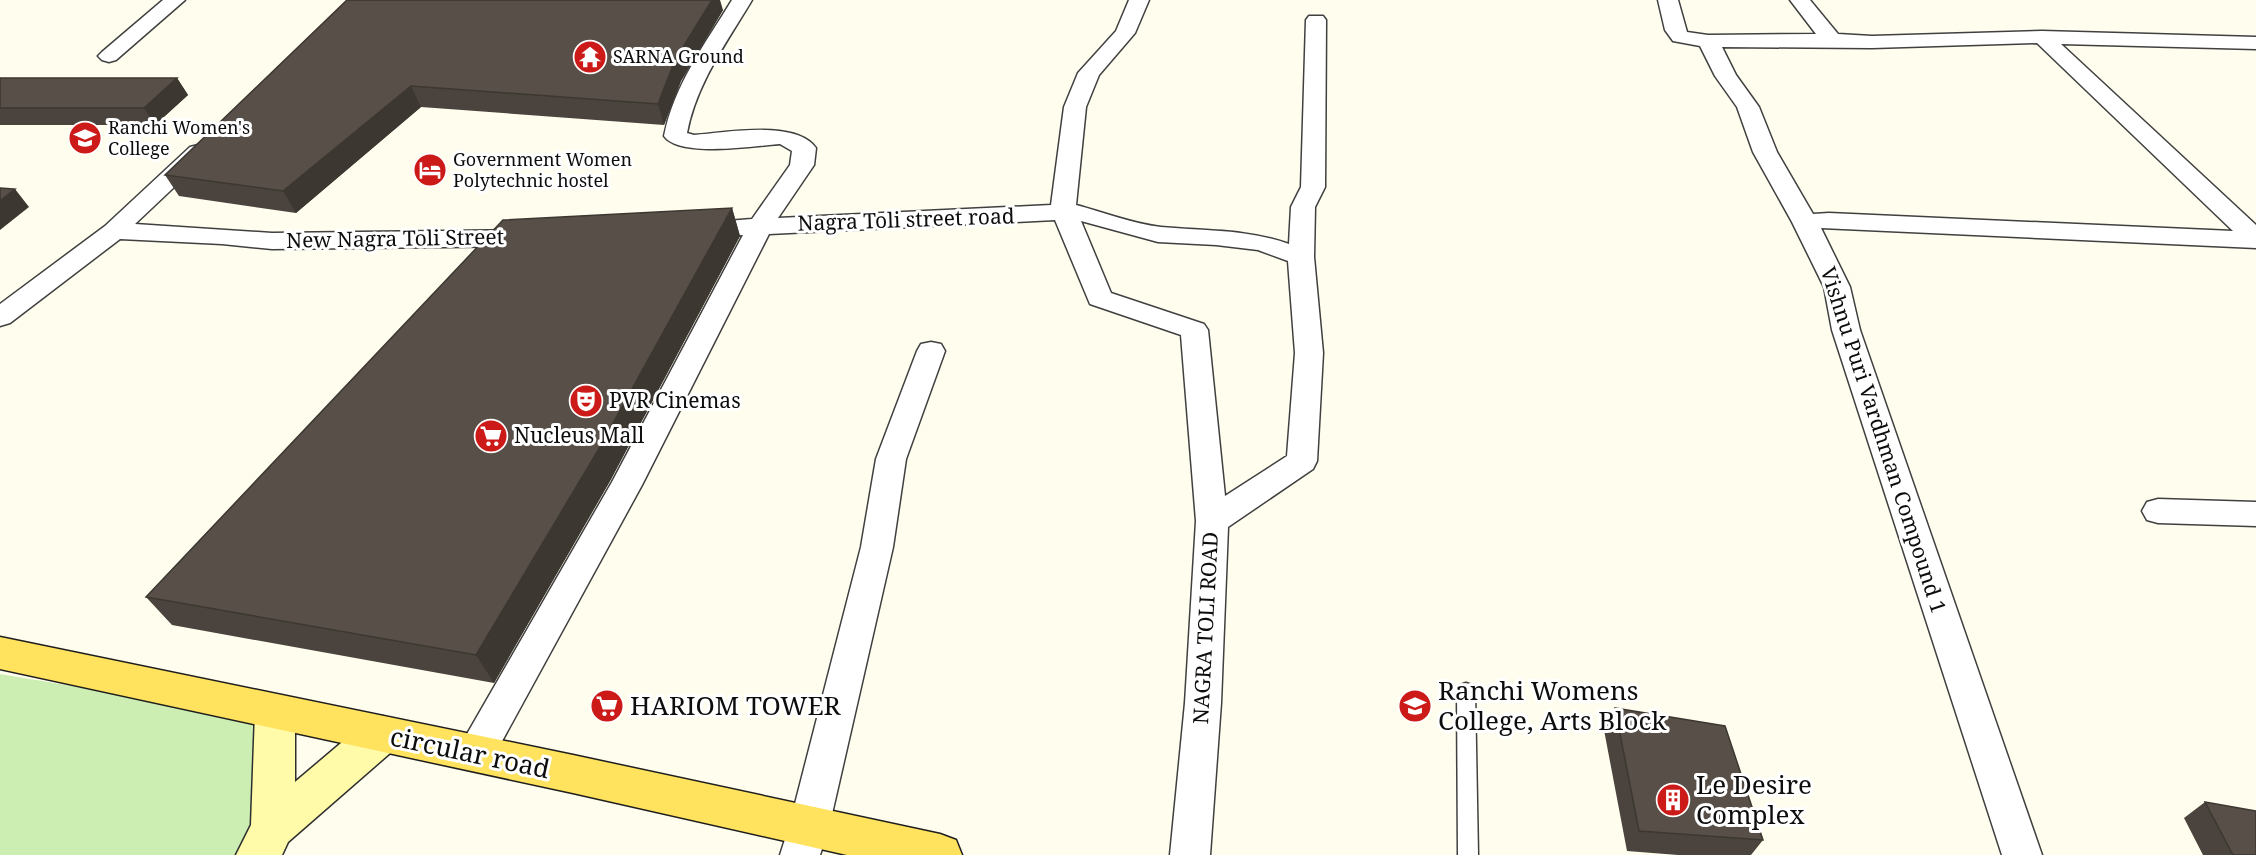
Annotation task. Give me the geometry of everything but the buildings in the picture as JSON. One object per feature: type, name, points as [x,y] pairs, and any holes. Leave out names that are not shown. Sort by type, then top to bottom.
[{"type":"main road","name":"circular road","points":[[0,653],[275,713],[476,753],[804,841],[940,855]]},
{"type":"street","points":[[109,56],[175,0]]},
{"type":"street","points":[[476,753],[626,485],[761,225],[802,165],[804,148],[784,137],[692,142],[675,136],[677,121],[708,55],[742,0]]},
{"type":"street","points":[[1138,0],[1125,33],[1089,74],[1075,107],[1057,212],[1100,298],[1194,330],[1212,521]]},
{"type":"street","points":[[1668,0],[1675,30],[1680,37],[1708,41],[1872,42],[2042,37],[2256,43]]},
{"type":"street","points":[[1800,0],[1832,40]]},
{"type":"street","name":"NAGRA TOLI ROAD","points":[[1190,855],[1203,703],[1212,521],[1302,461],[1310,353],[1301,257],[1303,207],[1313,187],[1316,20]]},
{"type":"street","points":[[2042,37],[2256,239]]},
{"type":"street","name":"Vishnu Puri Vardhman Compound 1","points":[[1708,41],[1726,76],[1748,107],[1765,152],[1805,222],[1836,287],[1846,330],[2022,855]]},
{"type":"street","points":[[0,317],[114,231],[218,134]]},
{"type":"street","name":"Nagra Toli street road","points":[[761,225],[1057,212],[1158,234],[1216,237],[1263,243],[1301,257]]},
{"type":"street","points":[[1805,222],[1829,220],[2256,239]]},
{"type":"street","points":[[669,230],[761,225]]},
{"type":"street","name":"New Nagra Toli Street","points":[[114,231],[222,236],[272,241],[542,237]]},
{"type":"street","points":[[804,841],[877,547],[891,459],[932,351]]},
{"type":"street","points":[[2158,511],[2256,514]]},
{"type":"street","points":[[266,841],[275,713]]},
{"type":"street","points":[[266,841],[382,734]]},
{"type":"lane","points":[[1466,691],[1468,855]]},
{"type":"green space","points":[[0,674],[263,718],[257,816],[235,855],[0,855]]},
{"type":"place","name":"SARNA Ground","points":[[590,57]]},
{"type":"place","name":"Ranchi Women's College","points":[[85,138]]},
{"type":"place","name":"Government Women Polytechnic hostel","points":[[430,170]]},
{"type":"place","name":"PVR Cinemas","points":[[586,401]]},
{"type":"place","name":"Nucleus Mall","points":[[491,436]]},
{"type":"place","name":"HARIOM TOWER","points":[[607,706]]},
{"type":"place","name":"Ranchi Womens College, Arts Block","points":[[1415,706]]},
{"type":"place","name":"Le Desire Complex","points":[[1673,800]]}]
